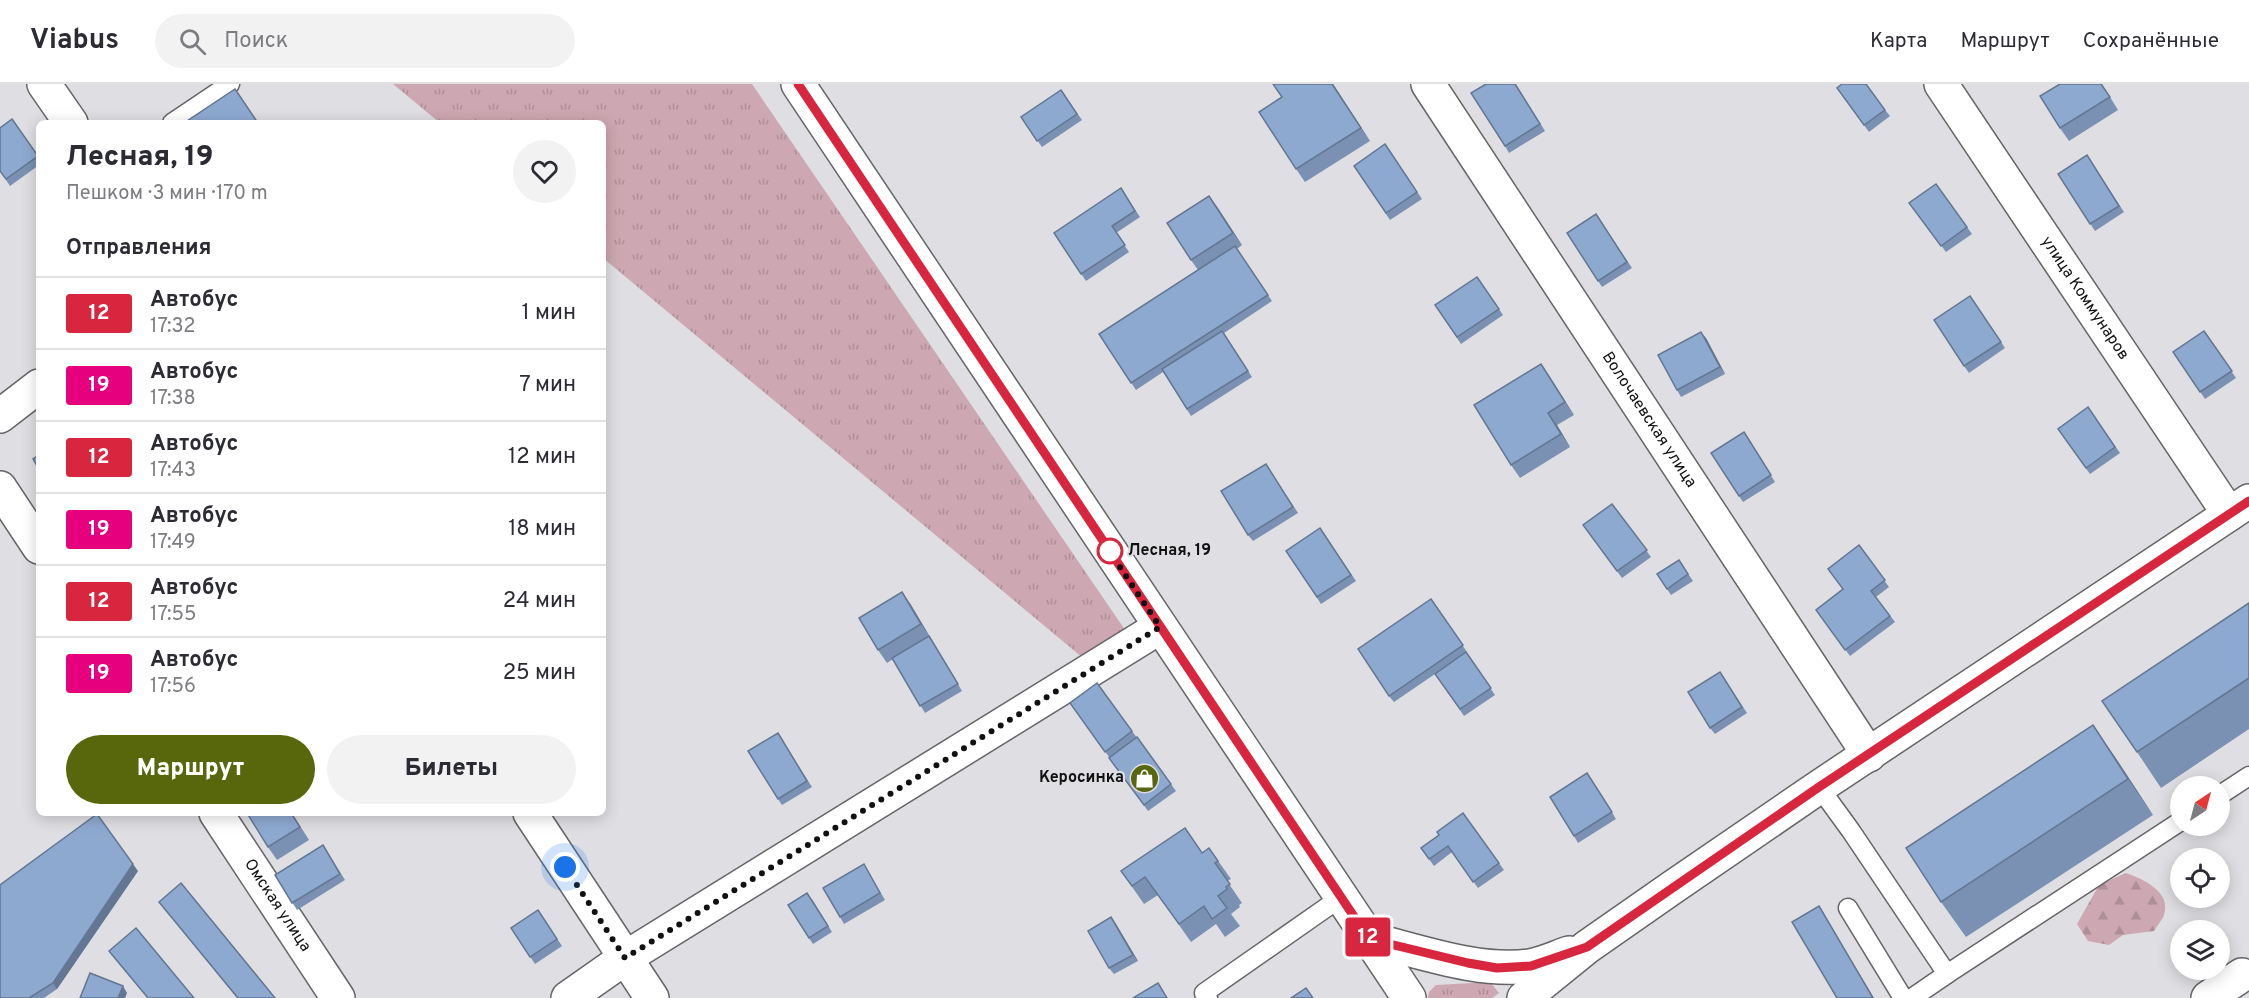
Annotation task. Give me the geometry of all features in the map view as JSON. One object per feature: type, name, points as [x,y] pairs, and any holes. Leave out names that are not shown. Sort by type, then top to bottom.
[{"type":"street","points":[[44,84],[68,120]]},
{"type":"street","points":[[798,84],[1409,998]]},
{"type":"street","name":"Волочаевская улица","points":[[1428,84],[1869,754]]},
{"type":"street","name":"улица Коммунаров","points":[[1941,84],[2239,507]]},
{"type":"street","points":[[0,416],[36,388]]},
{"type":"street","points":[[0,488],[36,542]]},
{"type":"street","points":[[1524,998],[1587,947],[1819,787],[2239,507]]},
{"type":"street","points":[[568,998],[625,958],[1160,627]]},
{"type":"street","name":"Омская улица","points":[[218,816],[338,998]]},
{"type":"street","points":[[532,816],[652,998]]},
{"type":"street","points":[[1369,939],[1497,968],[1531,966],[1587,947]]},
{"type":"street","points":[[2208,998],[2242,975]]},
{"type":"lane","points":[[176,120],[230,84]]},
{"type":"lane","points":[[2230,788],[2249,776]]},
{"type":"lane","points":[[1819,787],[1947,974]]},
{"type":"lane","points":[[1912,998],[2170,828]]},
{"type":"lane","points":[[1208,998],[1204,993],[1340,898]]},
{"type":"lane","points":[[1848,908],[1903,998]]},
{"type":"green space","points":[[393,84],[752,84],[1134,643],[1095,668],[606,260],[606,120],[436,120]]},
{"type":"green space","points":[[2126,873],[2148,883],[2160,893],[2165,907],[2162,919],[2154,931],[2123,935],[2109,945],[2088,941],[2077,924],[2099,885]]},
{"type":"green space","points":[[1490,982],[1499,993],[1492,998],[1428,998],[1429,992],[1436,985]]},
{"type":"building","points":[[1273,84],[1332,84],[1361,128],[1296,169],[1259,112],[1282,97]]},
{"type":"building","points":[[1486,84],[1515,84],[1540,124],[1505,146],[1471,93]]},
{"type":"building","points":[[1842,84],[1866,84],[1885,110],[1864,125],[1837,88]]},
{"type":"building","points":[[2060,84],[2101,84],[2110,97],[2060,128],[2040,96]]},
{"type":"building","points":[[235,89],[256,120],[188,120]]},
{"type":"building","points":[[1061,90],[1077,114],[1037,141],[1021,117]]},
{"type":"building","points":[[12,119],[36,153],[36,157],[6,179],[0,171],[0,128]]},
{"type":"building","points":[[1385,144],[1417,192],[1386,213],[1354,166]]},
{"type":"building","points":[[2087,155],[2119,206],[2090,224],[2058,174]]},
{"type":"building","points":[[1936,184],[1967,227],[1941,246],[1909,203]]},
{"type":"building","points":[[1121,188],[1135,211],[1112,226],[1125,245],[1081,274],[1054,233]]},
{"type":"building","points":[[1209,196],[1233,233],[1191,260],[1167,223]]},
{"type":"building","points":[[1596,214],[1627,262],[1598,281],[1567,233]]},
{"type":"building","points":[[1235,246],[1268,295],[1131,383],[1099,334]]},
{"type":"building","points":[[1477,277],[1499,309],[1457,337],[1435,305]]},
{"type":"building","points":[[1970,296],[2001,342],[1964,366],[1934,320]]},
{"type":"building","points":[[1222,331],[1248,371],[1187,409],[1162,369]]},
{"type":"building","points":[[2204,331],[2232,371],[2200,392],[2173,352]]},
{"type":"building","points":[[1701,332],[1720,367],[1677,390],[1658,355]]},
{"type":"building","points":[[1541,364],[1565,402],[1548,413],[1561,434],[1511,465],[1474,405]]},
{"type":"building","points":[[2088,407],[2115,447],[2086,468],[2058,429]]},
{"type":"building","points":[[1744,432],[1771,475],[1739,496],[1711,453]]},
{"type":"building","points":[[1266,464],[1293,507],[1248,535],[1221,491]]},
{"type":"building","points":[[1612,504],[1647,550],[1617,571],[1583,525]]},
{"type":"building","points":[[1320,528],[1351,575],[1317,597],[1286,551]]},
{"type":"building","points":[[1859,545],[1885,580],[1871,591],[1890,616],[1845,650],[1816,610],[1843,589],[1828,569]]},
{"type":"building","points":[[1679,560],[1688,574],[1667,589],[1657,574]]},
{"type":"building","points":[[902,592],[921,624],[878,650],[859,618]]},
{"type":"building","points":[[1431,599],[1463,645],[1389,696],[1358,649]]},
{"type":"building","points":[[2249,603],[2249,678],[2137,752],[2102,701]]},
{"type":"building","points":[[929,636],[958,684],[920,706],[892,658]]},
{"type":"building","points":[[1466,652],[1491,688],[1460,709],[1435,674]]},
{"type":"building","points":[[1720,672],[1742,707],[1710,728],[1688,692]]},
{"type":"building","points":[[1097,683],[1132,731],[1105,752],[1070,703]]},
{"type":"building","points":[[2093,725],[2128,779],[1941,902],[1906,848]]},
{"type":"building","points":[[778,733],[807,781],[778,799],[748,751]]},
{"type":"building","name":"Керосинка","points":[[1137,737],[1171,784],[1144,805],[1109,758]]},
{"type":"building","points":[[1587,773],[1612,812],[1574,836],[1550,797]]},
{"type":"building","points":[[1463,813],[1499,863],[1473,882],[1448,846],[1429,859],[1421,848],[1439,835],[1437,832]]},
{"type":"building","points":[[94,816],[98,816],[133,864],[53,983],[29,998],[0,998],[0,885]]},
{"type":"building","points":[[249,816],[293,816],[300,827],[268,847]]},
{"type":"building","points":[[1185,828],[1202,853],[1209,848],[1218,861],[1215,863],[1230,884],[1218,896],[1227,908],[1212,919],[1204,906],[1179,924],[1145,877],[1132,886],[1121,871]]},
{"type":"building","points":[[323,845],[340,874],[292,903],[275,875]]},
{"type":"building","points":[[864,864],[880,893],[840,917],[823,888]]},
{"type":"building","points":[[181,883],[275,998],[238,998],[159,902]]},
{"type":"building","points":[[807,893],[828,926],[809,938],[788,905]]},
{"type":"building","points":[[1819,906],[1873,998],[1837,998],[1792,922]]},
{"type":"building","points":[[538,910],[557,939],[530,957],[511,928]]},
{"type":"building","points":[[1111,917],[1133,955],[1109,968],[1088,931]]},
{"type":"building","points":[[136,928],[194,998],[148,998],[109,951]]},
{"type":"building","points":[[90,973],[123,986],[118,998],[80,998]]},
{"type":"building","points":[[1158,983],[1167,998],[1133,998]]},
{"type":"building","points":[[1306,988],[1313,998],[1291,998]]},
{"type":"bus line","name":"12","points":[[798,84],[1369,939],[1497,968],[1531,966],[1587,947],[1819,787],[2249,501]]},
{"type":"place","name":"Лесная, 19","points":[[1110,551]]},
{"type":"place","name":"Керосинка","points":[[1145,778]]},
{"type":"route","points":[[565,867],[625,958],[1160,627],[1108,549],[1110,551]]}]
